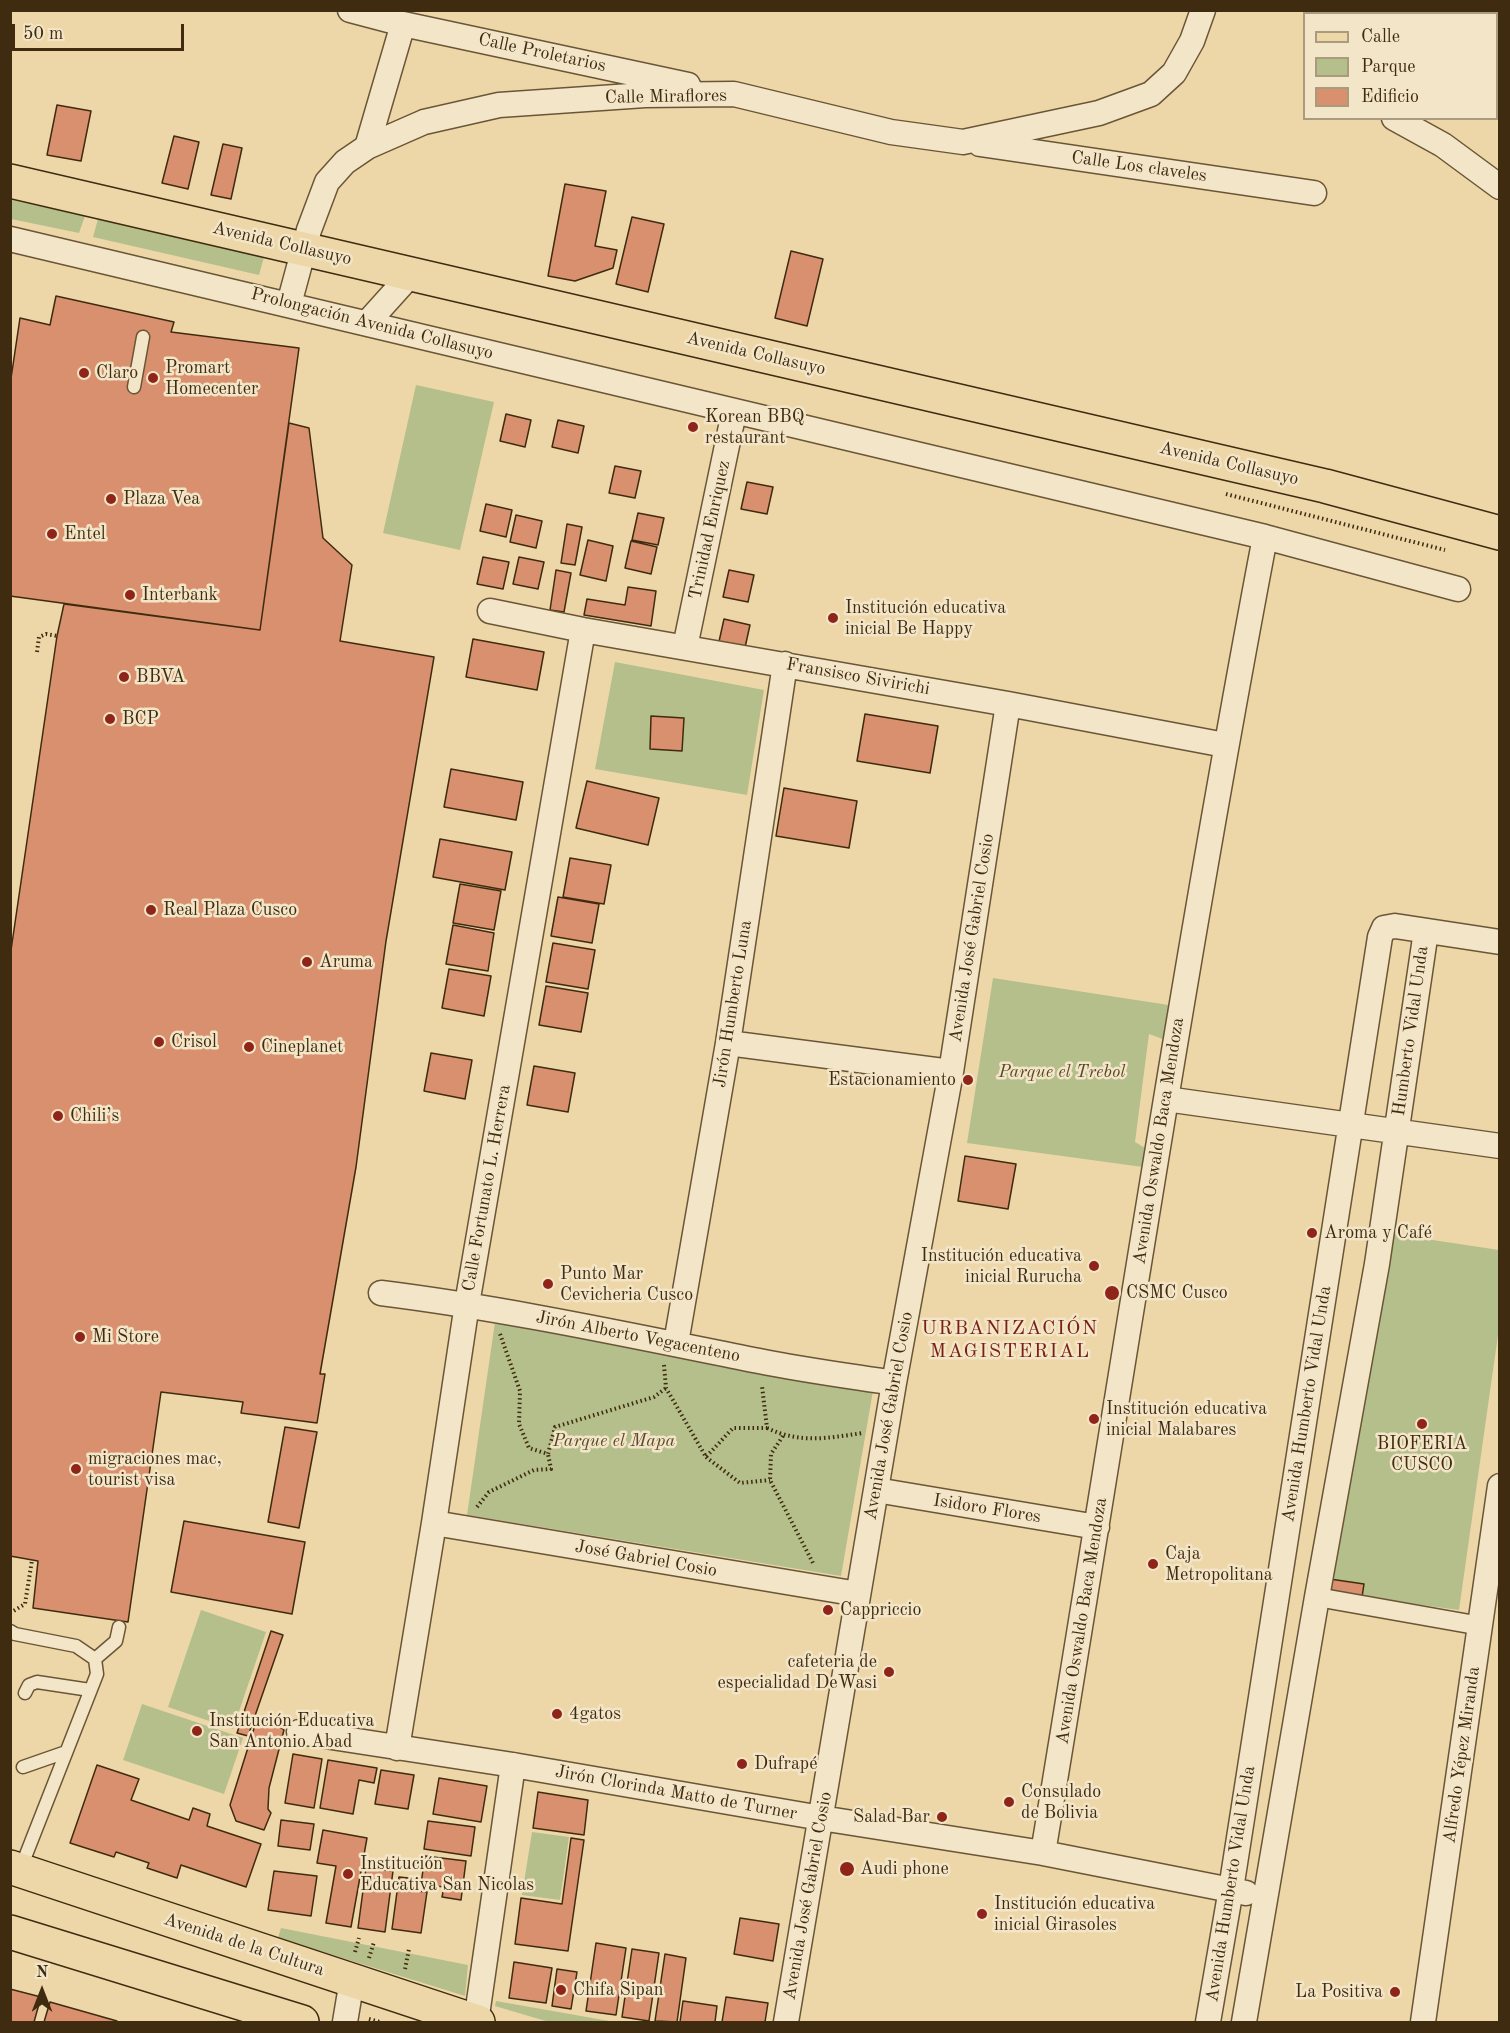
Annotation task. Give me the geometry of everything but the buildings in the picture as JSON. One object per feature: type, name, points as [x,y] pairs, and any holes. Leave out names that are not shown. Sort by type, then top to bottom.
[{"type":"main road","name":"Avenida Collasuyo","points":[[10,181],[1325,486],[1500,533]]},
{"type":"main road","name":"Avenida de la Cultura","points":[[15,1869],[477,2022]]},
{"type":"main road","points":[[10,1932],[302,2022]]},
{"type":"street","name":"Calle Proletarios","points":[[350,10],[403,24],[734,94]]},
{"type":"street","name":"Calle Miraflores","points":[[289,304],[303,248],[327,182],[345,162],[367,147],[424,122],[499,105],[645,95],[734,94],[891,132],[963,142],[1099,113],[1150,94],[1174,73],[1192,41],[1203,10]]},
{"type":"street","points":[[367,147],[403,24]]},
{"type":"street","points":[[1398,120],[1443,145],[1500,187]]},
{"type":"street","name":"Calle Los claveles","points":[[963,142],[1314,193]]},
{"type":"street","name":"Prolongación Avenida Collasuyo","points":[[10,239],[1265,537],[1458,589]]},
{"type":"street","points":[[367,323],[412,273]]},
{"type":"street","name":"Trinidad Enriquez","points":[[686,647],[734,412]]},
{"type":"street","name":"Avenida Oswaldo Baca Mendoza","points":[[1044,1853],[1166,1099],[1226,745],[1265,537]]},
{"type":"street","name":"Fransisco Sivirichi","points":[[490,611],[583,630],[785,664],[1226,745]]},
{"type":"street","name":"Calle Fortunato L. Herrera","points":[[397,1748],[467,1304],[583,630]]},
{"type":"street","name":"Jirón Humberto Luna","points":[[676,1343],[728,1043],[785,664]]},
{"type":"street","name":"Avenida José Gabriel Cosio","points":[[786,2022],[894,1383],[951,1072],[1008,704]]},
{"type":"street","name":"Avenida Humberto Vidal Unda","points":[[1208,2022],[1231,1889],[1380,937],[1384,928],[1395,926],[1426,931]]},
{"type":"street","points":[[1426,931],[1500,942]]},
{"type":"street","name":"Humberto Vidal Unda","points":[[1397,1131],[1426,931]]},
{"type":"street","points":[[728,1043],[951,1072]]},
{"type":"street","points":[[1166,1099],[1500,1146]]},
{"type":"street","name":"Avenida Humberto Vidal Unda","points":[[1244,2022],[1375,1276],[1397,1131]]},
{"type":"street","name":"Jirón Alberto Vegacenteno","points":[[381,1293],[467,1304],[760,1361],[894,1383]]},
{"type":"street","name":"Alfredo Yépez Miranda","points":[[1423,2022],[1490,1627],[1500,1486]]},
{"type":"street","name":"Isidoro Flores","points":[[876,1490],[1097,1527]]},
{"type":"street","name":"José Gabriel Cosio","points":[[434,1523],[858,1594]]},
{"type":"street","points":[[1317,1597],[1490,1627]]},
{"type":"street","name":"Jirón Clorinda Matto de Turner","points":[[299,1732],[1044,1853],[1265,1897]]},
{"type":"street","points":[[477,2022],[513,1765]]},
{"type":"street","points":[[345,2022],[352,1980]]},
{"type":"lane","points":[[134,387],[143,337]]},
{"type":"lane","points":[[95,1659],[116,1641],[118,1627]]},
{"type":"lane","points":[[10,1631],[15,1634],[76,1646],[95,1659],[97,1674],[15,1869]]},
{"type":"lane","points":[[25,1693],[29,1685],[37,1682],[90,1690]]},
{"type":"lane","points":[[23,1767],[66,1752]]},
{"type":"path","points":[[37,652],[39,637],[46,634],[57,636]]},
{"type":"path","points":[[497,1324],[520,1391],[519,1424],[529,1448],[548,1454]]},
{"type":"path","points":[[664,1364],[666,1388],[706,1457],[740,1483],[770,1480]]},
{"type":"path","points":[[762,1383],[767,1428]]},
{"type":"path","points":[[470,1514],[489,1492],[534,1470],[551,1469],[548,1454],[555,1427],[654,1397],[666,1388]]},
{"type":"path","points":[[706,1457],[733,1428],[767,1428],[783,1436],[802,1440],[864,1433]]},
{"type":"path","points":[[783,1436],[771,1454],[770,1480],[818,1570]]},
{"type":"path","points":[[10,1613],[25,1604],[32,1560]]},
{"type":"path","points":[[403,1978],[409,1949]]},
{"type":"green space","points":[[11,200],[85,216],[79,233],[11,219]]},
{"type":"green space","points":[[98,219],[264,257],[259,275],[93,237]]},
{"type":"green space","points":[[416,385],[494,402],[460,550],[383,533]]},
{"type":"green space","points":[[615,662],[764,690],[747,795],[595,769]]},
{"type":"green space","name":"Parque el Trebol","points":[[993,978],[1175,1006],[1168,1041],[1149,1034],[1135,1142],[1152,1152],[1150,1168],[967,1143]]},
{"type":"green space","points":[[1393,1234],[1499,1250],[1499,1328],[1459,1610],[1362,1597],[1364,1584],[1329,1579]]},
{"type":"green space","name":"Parque el Mapa","points":[[495,1322],[874,1385],[841,1576],[467,1515]]},
{"type":"green space","points":[[201,1610],[266,1632],[233,1729],[168,1707]]},
{"type":"green space","points":[[142,1704],[243,1738],[224,1794],[123,1760]]},
{"type":"green space","points":[[532,1832],[569,1837],[560,1900],[522,1895]]},
{"type":"green space","points":[[281,1928],[468,1965],[465,1996],[278,1938]]},
{"type":"green space","points":[[496,2001],[615,2022],[549,2022],[495,2006]]},
{"type":"place","name":"Claro","points":[[84,373]]},
{"type":"place","name":"Promart Homecenter","points":[[153,378]]},
{"type":"place","name":"Korean BBQ restaurant","points":[[693,427]]},
{"type":"place","name":"Plaza Vea","points":[[111,499]]},
{"type":"place","name":"Entel","points":[[52,534]]},
{"type":"place","name":"Interbank","points":[[130,595]]},
{"type":"place","name":"Institución educativa inicial Be Happy","points":[[833,618]]},
{"type":"place","name":"BBVA","points":[[124,677]]},
{"type":"place","name":"BCP","points":[[110,719]]},
{"type":"place","name":"Real Plaza Cusco","points":[[151,910]]},
{"type":"place","name":"Aruma","points":[[307,962]]},
{"type":"place","name":"Crisol","points":[[159,1042]]},
{"type":"place","name":"Cineplanet","points":[[249,1047]]},
{"type":"place","name":"Estacionamiento","points":[[968,1080]]},
{"type":"place","name":"Chili’s","points":[[58,1116]]},
{"type":"place","name":"Aroma y Café","points":[[1312,1233]]},
{"type":"place","name":"Institución educativa inicial Rurucha","points":[[1094,1266]]},
{"type":"place","name":"Punto Mar Cevicheria Cusco","points":[[548,1284]]},
{"type":"place","name":"CSMC Cusco","points":[[1112,1293]]},
{"type":"place","name":"Mi Store","points":[[80,1337]]},
{"type":"place","name":"Institución educativa inicial Malabares","points":[[1094,1419]]},
{"type":"place","name":"BIOFERIA CUSCO","points":[[1422,1424]]},
{"type":"place","name":"migraciones mac, tourist visa","points":[[76,1469]]},
{"type":"place","name":"Caja Metropolitana","points":[[1153,1564]]},
{"type":"place","name":"Cappriccio","points":[[828,1610]]},
{"type":"place","name":"cafeteria de especialidad DeWasi","points":[[889,1672]]},
{"type":"place","name":"4gatos","points":[[557,1714]]},
{"type":"place","name":"Institución Educativa San Antonio Abad","points":[[197,1731]]},
{"type":"place","name":"Dufrapé","points":[[742,1764]]},
{"type":"place","name":"Consulado de Bolivia","points":[[1009,1802]]},
{"type":"place","name":"Salad Bar","points":[[942,1817]]},
{"type":"place","name":"Audi phone","points":[[847,1869]]},
{"type":"place","name":"Institución Educativa San Nicolas","points":[[348,1874]]},
{"type":"place","name":"Institución educativa inicial Girasoles","points":[[982,1914]]},
{"type":"place","name":"Chifa Sipan","points":[[561,1990]]},
{"type":"place","name":"La Positiva","points":[[1395,1992]]},
{"type":"district","name":"URBANIZACIÓN MAGISTERIAL","points":[[1010,1340]]}]
